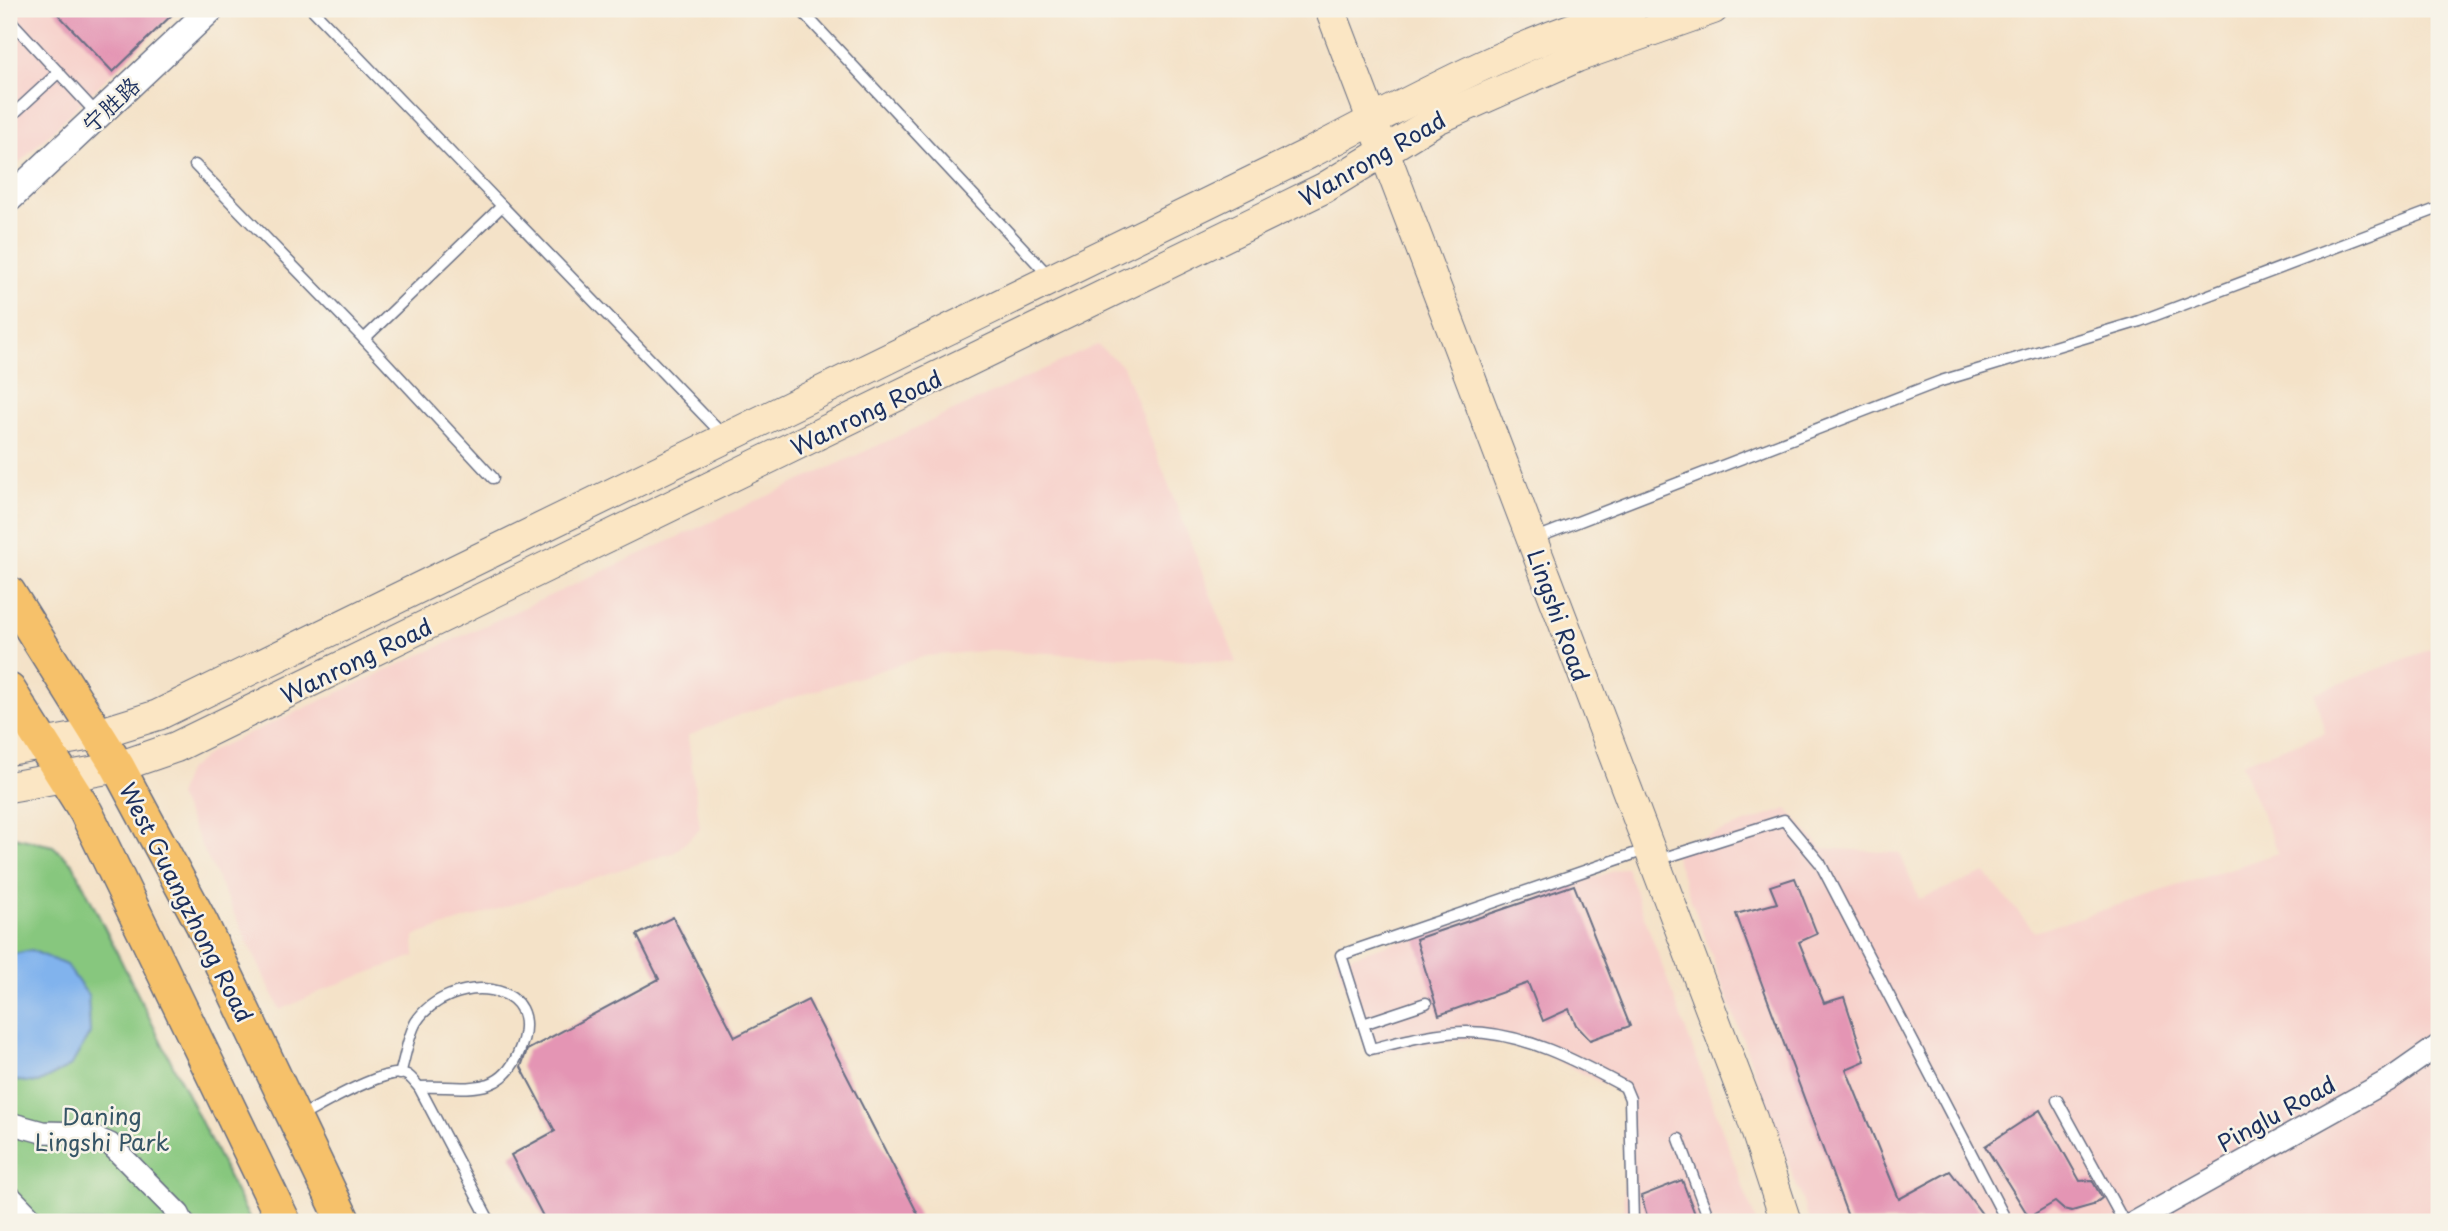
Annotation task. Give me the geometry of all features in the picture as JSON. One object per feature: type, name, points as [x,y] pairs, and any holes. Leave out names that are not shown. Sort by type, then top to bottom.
[{"type":"main road","name":"Lingshi Road","points":[[1329,9],[1379,116],[1544,535],[1752,1118],[1786,1222]]},
{"type":"main road","name":"Lingshi Road","points":[[1351,9],[1379,116]]},
{"type":"main road","name":"Wanrong Road","points":[[9,750],[97,734],[158,715],[1308,155],[1379,116],[1509,56],[1632,9]]},
{"type":"main road","name":"Wanrong Road","points":[[9,787],[118,767],[176,747],[1324,188],[1437,119],[1520,81],[1713,9]]},
{"type":"main road","name":"Lingshi Road","points":[[1391,147],[1657,853],[1786,1172],[1802,1222]]},
{"type":"main road","name":"West Guangzhong Road","points":[[9,593],[118,767],[202,924],[344,1222]]},
{"type":"main road","points":[[9,690],[86,812],[284,1222]]},
{"type":"street","name":"宁胜路","points":[[9,199],[211,9]]},
{"type":"street","name":"Pinglu Road","points":[[2135,1222],[2389,1080],[2439,1045]]},
{"type":"street","points":[[9,1123],[42,1132],[84,1133],[110,1144],[146,1178],[183,1222]]},
{"type":"street","points":[[9,1195],[35,1222]]},
{"type":"lane","points":[[312,9],[726,438]]},
{"type":"lane","points":[[800,9],[1052,279]]},
{"type":"lane","points":[[9,19],[99,115]]},
{"type":"lane","points":[[9,118],[59,72]]},
{"type":"lane","points":[[195,165],[493,478]]},
{"type":"lane","points":[[363,339],[502,206]]},
{"type":"lane","points":[[1544,535],[1941,381],[2140,321],[2439,208]]},
{"type":"lane","points":[[1633,1222],[1630,1099],[1625,1087],[1553,1050],[1469,1032],[1423,1036],[1371,1049],[1341,955],[1657,853],[1784,820],[1820,863],[2007,1222]]},
{"type":"lane","points":[[400,1074],[415,1025],[429,1005],[455,994],[481,989],[507,992],[522,1005],[526,1027],[522,1045],[513,1065],[502,1078],[469,1087],[419,1087]]},
{"type":"lane","points":[[1363,1024],[1426,1003]]},
{"type":"lane","points":[[295,1120],[377,1079],[408,1075],[419,1087],[490,1222]]},
{"type":"lane","points":[[2057,1100],[2124,1222]]},
{"type":"lane","points":[[1679,1139],[1710,1222]]},
{"type":"shaded area","points":[[9,9],[53,9],[113,72],[9,173]]},
{"type":"shaded area","points":[[1097,345],[1123,366],[1237,663],[993,650],[926,656],[744,713],[688,736],[700,829],[675,852],[414,936],[415,956],[335,985],[280,1010],[178,796],[187,771],[213,750]]},
{"type":"shaded area","points":[[2439,646],[2439,1222],[1810,1222],[1672,848],[1787,809],[1822,848],[1900,853],[1919,899],[1985,873],[2035,932],[2278,853],[2241,763],[2325,733],[2315,693]]},
{"type":"shaded area","points":[[1626,867],[1756,1222],[1624,1222],[1623,1094],[1542,1053],[1471,1038],[1368,1054],[1337,961]]},
{"type":"green space","name":"Daning Lingshi Park","points":[[9,836],[53,846],[73,864],[251,1222],[9,1222]]},
{"type":"water","points":[[31,950],[66,965],[88,995],[90,1033],[71,1066],[38,1083],[9,1080],[9,955]]},
{"type":"building","points":[[53,9],[178,9],[113,72]]},
{"type":"building","points":[[1795,878],[1817,934],[1799,942],[1824,1003],[1844,997],[1865,1061],[1846,1069],[1899,1199],[1950,1171],[1982,1214],[1970,1222],[1850,1222],[1736,914],[1777,903],[1770,886]]},
{"type":"building","points":[[1574,885],[1630,1026],[1590,1040],[1576,1025],[1569,1009],[1543,1021],[1528,983],[1439,1015],[1416,939]]},
{"type":"building","points":[[673,917],[735,1037],[808,1000],[922,1222],[546,1222],[511,1155],[555,1131],[521,1067],[527,1050],[659,979],[637,935]]},
{"type":"building","points":[[2040,1110],[2080,1181],[2092,1180],[2102,1198],[2093,1205],[2072,1211],[2063,1209],[2055,1202],[2029,1217],[1985,1146]]},
{"type":"building","points":[[1682,1180],[1698,1222],[1649,1222],[1641,1196]]}]
